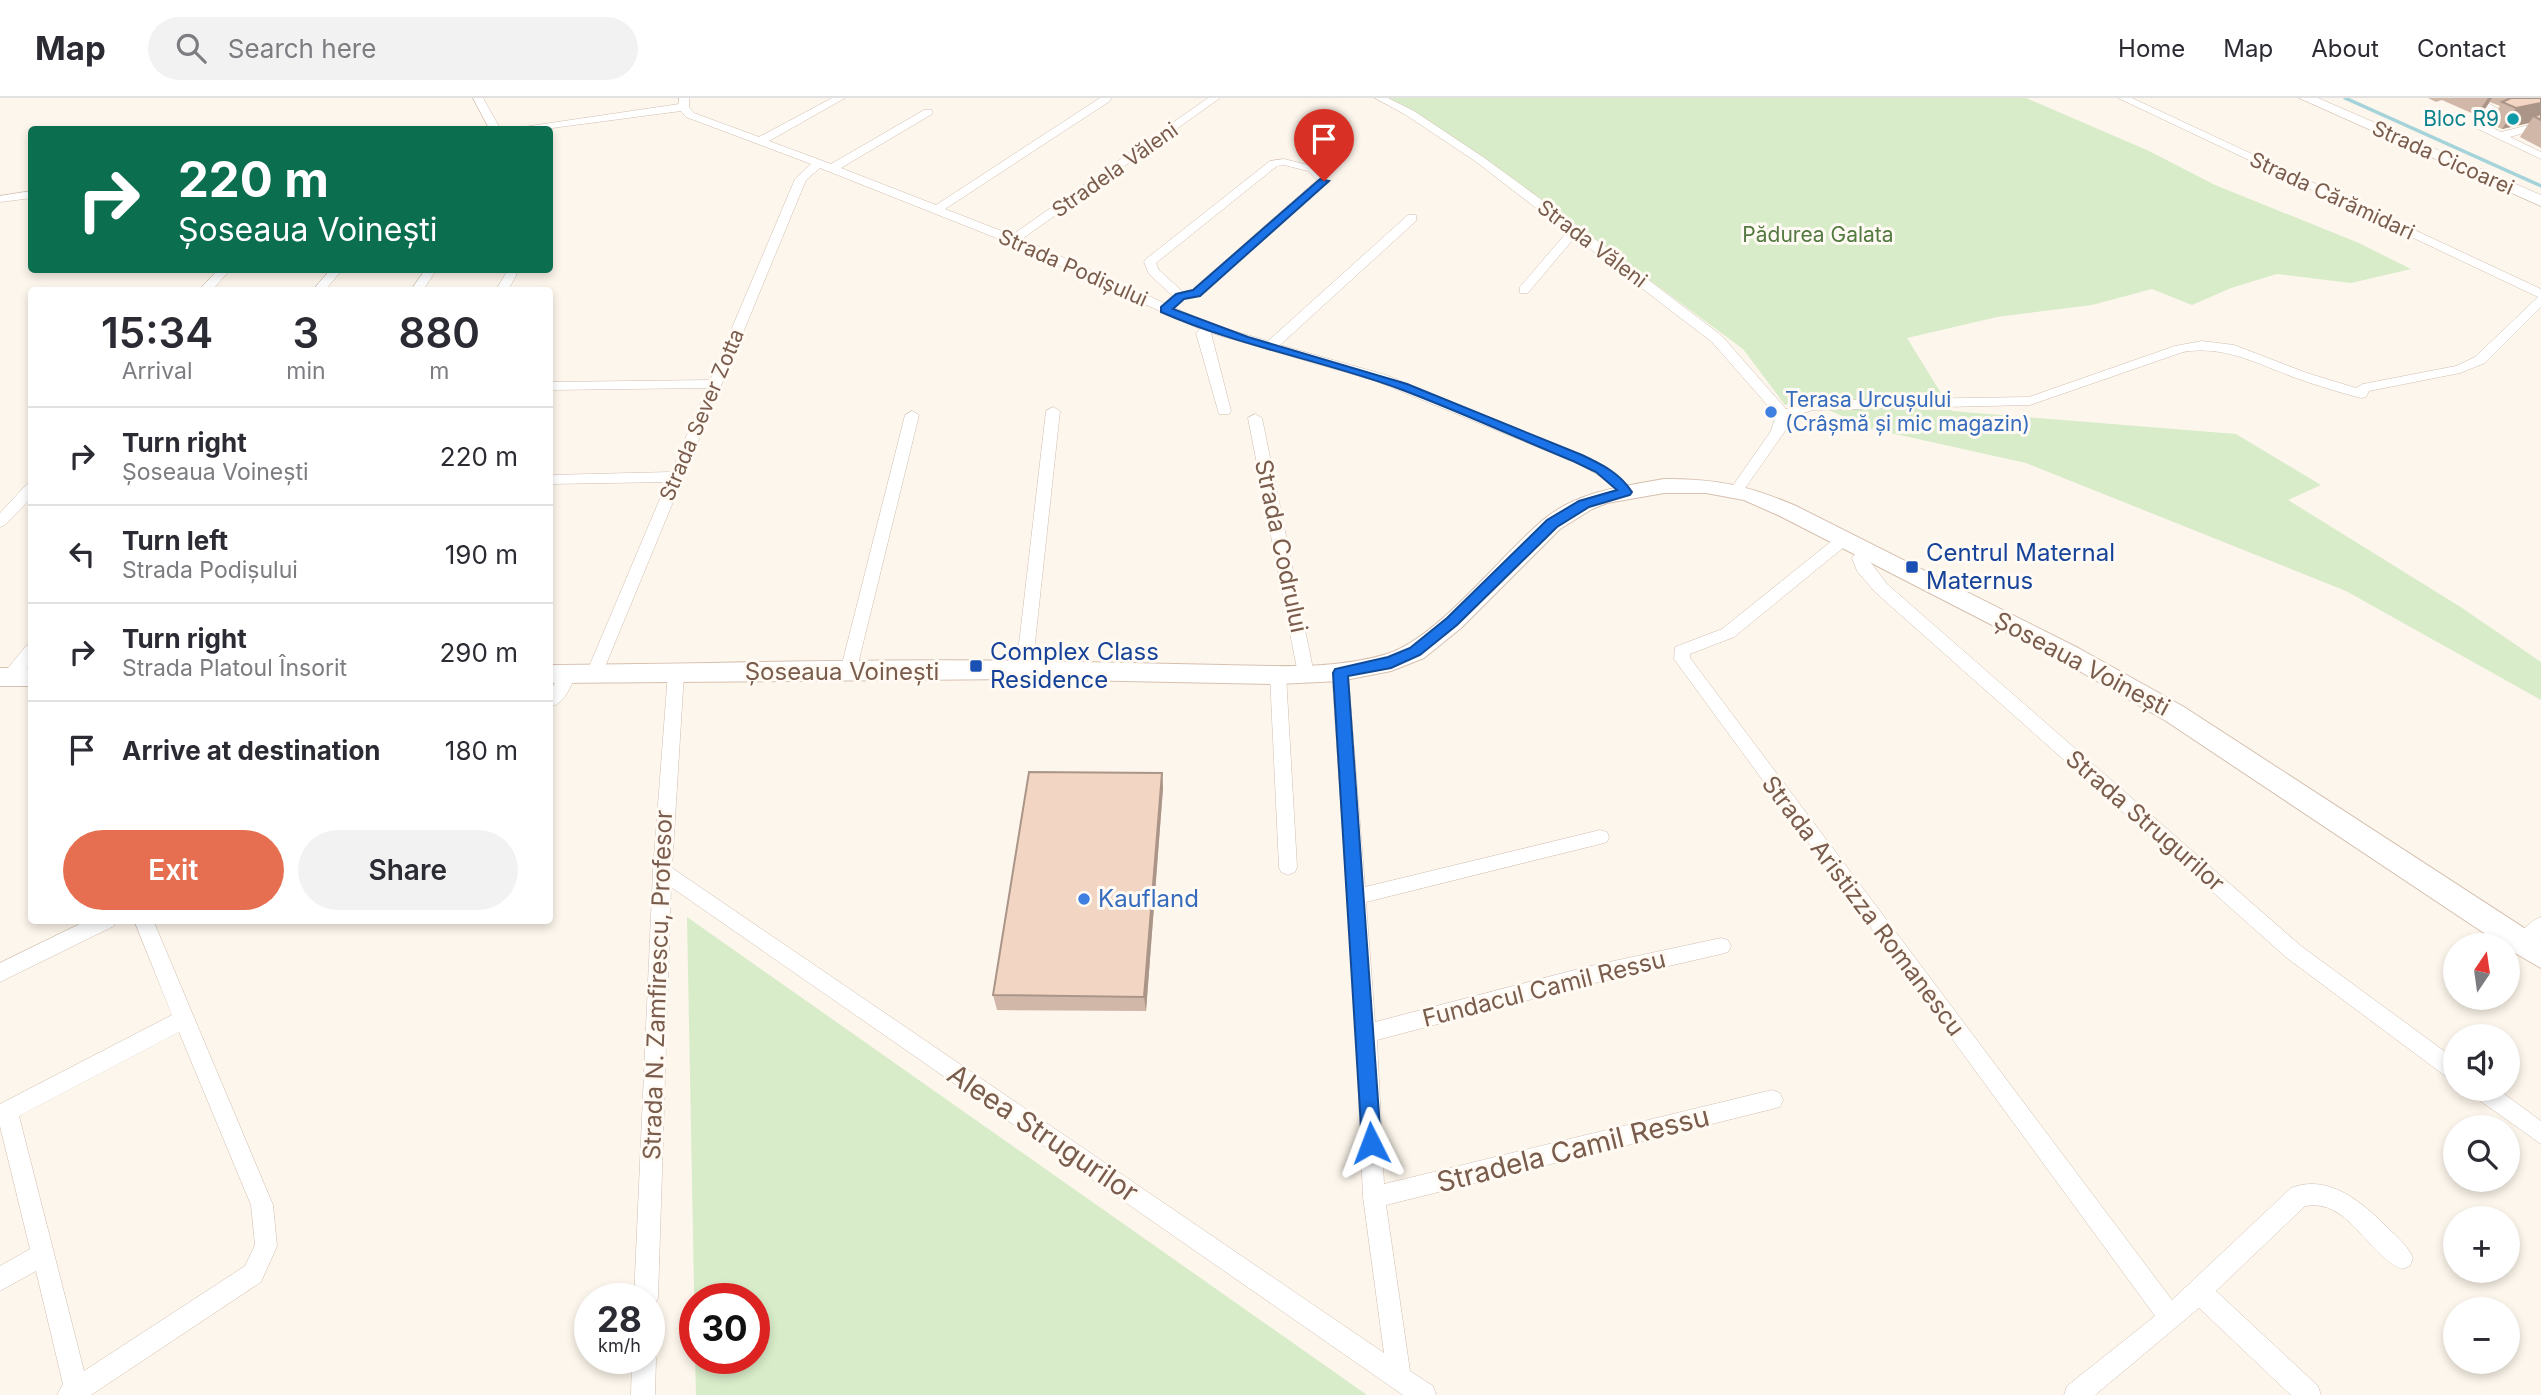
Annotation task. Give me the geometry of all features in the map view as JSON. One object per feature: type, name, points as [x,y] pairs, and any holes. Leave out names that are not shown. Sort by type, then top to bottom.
[{"type":"main road","name":"Șoseaua Voinești","points":[[559,674],[1024,670],[1279,675],[1340,673],[1391,662],[1415,652],[1452,622],[1552,524],[1584,504],[1625,492],[1684,484],[1736,491],[1770,503],[1855,545],[2071,655],[2175,714],[2532,949]]},
{"type":"street","points":[[478,98],[494,126]]},
{"type":"street","points":[[761,141],[840,98]]},
{"type":"street","name":"Stradela Văleni","points":[[1013,240],[1215,98]]},
{"type":"street","name":"Strada Văleni","points":[[1380,98],[1410,113],[1479,159],[1717,340],[1783,414]]},
{"type":"street","name":"Strada Cărămidari","points":[[2123,98],[2541,294]]},
{"type":"street","name":"Strada Cicoarei","points":[[2306,98],[2541,201]]},
{"type":"street","points":[[2469,98],[2497,112],[2477,122],[2480,126],[2541,156]]},
{"type":"street","points":[[936,209],[1106,99]]},
{"type":"street","points":[[533,126],[684,102]]},
{"type":"street","name":"Strada Podișului","points":[[684,102],[690,115],[1013,240],[1208,328],[1403,386],[1577,458],[1601,469],[1620,484],[1625,492]]},
{"type":"street","points":[[825,165],[929,112]]},
{"type":"street","points":[[2500,136],[2541,125]]},
{"type":"street","points":[[1166,310],[1180,296],[1196,293],[1324,181],[1322,175],[1293,163],[1274,163],[1150,262],[1153,271],[1180,296]]},
{"type":"street","name":"Strada Sever Zotta","points":[[594,674],[800,179],[825,165]]},
{"type":"street","points":[[0,199],[28,195]]},
{"type":"street","points":[[1269,347],[1412,218]]},
{"type":"street","points":[[1524,290],[1575,230]]},
{"type":"street","points":[[208,287],[221,273]]},
{"type":"street","points":[[322,287],[333,273]]},
{"type":"street","points":[[504,287],[511,274]]},
{"type":"street","points":[[1736,491],[1778,431],[1783,414],[1813,406],[2030,401],[2180,349],[2203,345],[2229,348],[2302,376],[2361,394],[2363,388],[2460,369],[2480,360],[2541,300]]},
{"type":"street","points":[[1208,328],[1203,333],[1224,411]]},
{"type":"street","points":[[553,386],[716,384]]},
{"type":"street","points":[[1024,670],[1053,411]]},
{"type":"street","points":[[848,672],[912,415]]},
{"type":"street","name":"Strada Codrului","points":[[1255,418],[1306,674]]},
{"type":"street","points":[[553,479],[676,477]]},
{"type":"street","points":[[0,522],[28,490]]},
{"type":"street","name":"Strada Strugurilor","points":[[1855,545],[1863,568],[1881,588],[2294,952],[2443,1062]]},
{"type":"street","name":"Strada Aristizza Romanescu","points":[[1855,545],[1728,633],[1681,652],[1682,659],[2171,1318]]},
{"type":"street","points":[[14,677],[28,656]]},
{"type":"street","name":"Strada N. Zamfirescu, Profesor","points":[[647,1283],[662,871],[676,673]]},
{"type":"street","points":[[1340,673],[1366,1034],[1374,1197],[1399,1378]]},
{"type":"street","points":[[553,698],[559,693],[559,674]]},
{"type":"street","points":[[1279,675],[1288,867]]},
{"type":"street","points":[[1356,897],[1600,837]]},
{"type":"street","name":"Aleea Strugurilor","points":[[662,871],[1424,1395]]},
{"type":"street","points":[[0,973],[99,924]]},
{"type":"street","points":[[145,924],[262,1205],[266,1246],[253,1274],[73,1393],[42,1255],[3,1113],[184,1019]]},
{"type":"street","points":[[2532,949],[2541,925]]},
{"type":"street","name":"Fundacul Camil Ressu","points":[[1366,1034],[1587,976],[1721,946]]},
{"type":"street","name":"Stradela Camil Ressu","points":[[1374,1197],[1772,1100]]},
{"type":"street","points":[[2496,1101],[2541,1135]]},
{"type":"street","points":[[2076,1395],[2171,1318],[2299,1196],[2308,1192],[2319,1192],[2343,1203],[2402,1258]]},
{"type":"street","points":[[0,1279],[42,1255]]},
{"type":"street","points":[[2199,1292],[2309,1395]]},
{"type":"street","points":[[643,1395],[644,1374]]},
{"type":"green space","name":"Pădurea Galata","points":[[1388,98],[2026,98],[2149,151],[2215,185],[2359,243],[2411,269],[2351,283],[2277,274],[2231,288],[2192,305],[2152,289],[2092,305],[1997,317],[1907,338],[1952,411],[2236,434],[2321,485],[2288,500],[2459,606],[2541,662],[2541,700],[2346,591],[2026,463],[1868,428],[1805,399],[1785,405],[1743,349],[1480,155]]},
{"type":"green space","points":[[687,917],[1367,1395],[696,1395],[695,1374],[770,1374],[770,1283],[694,1283]]},
{"type":"building","points":[[2511,98],[2541,98],[2541,103],[2516,108],[2502,102]]},
{"type":"building","name":"Kaufland","points":[[1029,772],[1162,773],[1144,997],[993,995]]},
{"type":"waterway","points":[[2345,98],[2541,186]]},
{"type":"place","name":"Bloc R9","points":[[2513,119]]},
{"type":"place","name":"Terasa Urcușului (Crâșmă și mic magazin)","points":[[1771,412]]},
{"type":"place","name":"Centrul Maternal Maternus","points":[[1912,567]]},
{"type":"place","name":"Complex Class Residence","points":[[976,666]]},
{"type":"place","name":"Kaufland","points":[[1084,899]]},
{"type":"route","points":[[1324,181],[1196,293],[1180,296],[1166,310],[1244,340],[1403,386],[1601,469],[1620,484],[1625,492],[1584,504],[1552,524],[1452,622],[1415,652],[1391,662],[1340,673],[1366,1034],[1371,1143]]}]
